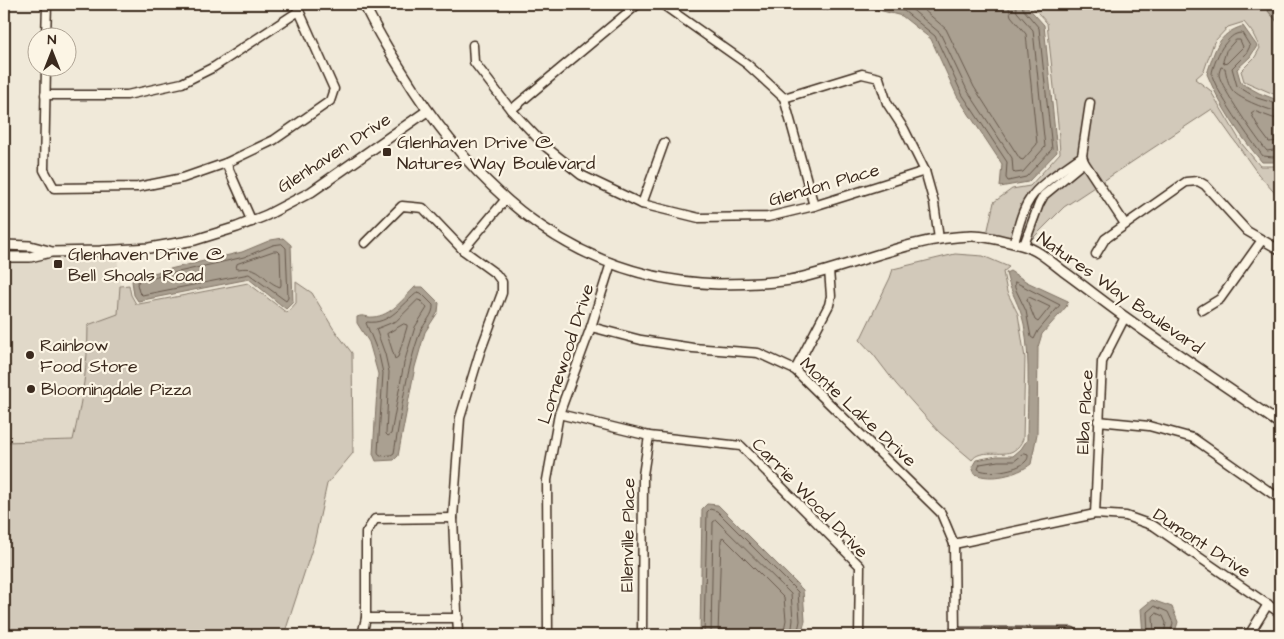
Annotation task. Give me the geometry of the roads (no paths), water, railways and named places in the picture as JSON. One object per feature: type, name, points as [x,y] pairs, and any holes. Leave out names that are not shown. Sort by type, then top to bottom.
[{"type":"street","points":[[46,4],[46,28]]},
{"type":"street","name":"Natures Way Boulevard","points":[[366,4],[392,56],[427,110],[467,161],[505,200],[548,232],[580,250],[611,263],[648,275],[692,283],[742,284],[788,280],[939,239],[975,236],[1024,245],[1040,254],[1125,317],[1280,424]]},
{"type":"street","points":[[511,110],[638,4]]},
{"type":"street","points":[[662,4],[747,64],[784,98],[814,206]]},
{"type":"street","points":[[45,95],[127,95],[182,83],[214,67],[297,8],[334,89],[330,100],[274,140],[226,164],[183,178],[138,187],[54,188],[44,170],[45,95],[46,78]]},
{"type":"street","name":"Glendon Place","points":[[473,45],[474,62],[511,110],[546,147],[581,175],[642,204],[699,218],[768,217],[814,206],[925,171]]},
{"type":"street","points":[[784,98],[862,74],[880,78],[887,103],[904,129],[925,171],[934,203],[939,239]]},
{"type":"street","points":[[1090,103],[1083,159],[1125,224]]},
{"type":"street","name":"Glenhaven Drive","points":[[4,257],[30,257],[51,252],[125,250],[172,244],[218,233],[252,222],[311,192],[427,110]]},
{"type":"street","points":[[642,204],[664,143]]},
{"type":"street","points":[[1014,243],[1021,218],[1030,198],[1036,191],[1083,159]]},
{"type":"street","points":[[1024,245],[1044,195],[1083,159]]},
{"type":"street","points":[[226,164],[252,222]]},
{"type":"street","points":[[1096,254],[1105,239],[1186,182],[1194,180],[1205,185],[1247,231],[1280,250]]},
{"type":"street","points":[[463,250],[505,200]]},
{"type":"street","points":[[365,243],[402,206],[423,208],[463,250],[496,274],[502,282],[502,292],[480,352],[460,418],[453,518],[458,635]]},
{"type":"street","points":[[1021,218],[1033,221]]},
{"type":"street","points":[[1202,310],[1220,299],[1262,240]]},
{"type":"street","name":"Glenhaven Drive","points":[[4,245],[30,246],[51,252]]},
{"type":"street","name":"Lornewood Drive","points":[[548,635],[547,480],[559,414],[591,327],[611,263]]},
{"type":"street","points":[[795,370],[829,305],[832,296],[829,270]]},
{"type":"street","name":"Elba Place","points":[[1096,514],[1098,420],[1102,362],[1125,317]]},
{"type":"street","name":"Monte Lake Drive","points":[[591,327],[641,340],[693,348],[758,353],[795,370],[942,512],[954,544],[955,634]]},
{"type":"street","name":"Carrie Wood Drive","points":[[559,414],[649,436],[742,446],[860,566],[859,635]]},
{"type":"street","points":[[1098,420],[1149,426],[1193,438],[1280,498]]},
{"type":"street","name":"Ellenville Place","points":[[642,635],[642,475],[649,436]]},
{"type":"street","name":"Dumont Drive","points":[[954,544],[1096,514],[1126,516],[1154,526],[1280,613]]},
{"type":"street","points":[[362,635],[366,618],[366,533],[375,519],[453,518]]},
{"type":"street","points":[[1248,635],[1268,604]]},
{"type":"street","points":[[366,618],[458,618]]},
{"type":"street","points":[[955,634],[1072,632]]},
{"type":"water","points":[[807,4],[1025,4],[1044,25],[1057,152],[1028,182],[1000,187],[1002,164],[957,96],[931,39],[902,16],[859,5],[824,10]]},
{"type":"water","points":[[1272,4],[1276,4],[1276,11],[1280,15],[1280,25],[1268,11]]},
{"type":"water","points":[[1243,26],[1257,46],[1250,57],[1237,69],[1241,83],[1259,93],[1280,101],[1280,157],[1277,162],[1262,162],[1254,152],[1224,109],[1207,74],[1215,50],[1222,38],[1234,29]]},
{"type":"water","points":[[283,238],[291,245],[293,302],[286,309],[249,279],[138,301],[134,295],[132,281],[136,277],[242,252],[271,240]]},
{"type":"water","points":[[1010,271],[1027,282],[1068,301],[1066,307],[1042,334],[1038,347],[1037,434],[1031,464],[1011,474],[989,477],[975,474],[972,467],[976,460],[997,456],[1013,456],[1027,440],[1028,367],[1026,338],[1022,317],[1006,273]]},
{"type":"water","points":[[415,287],[423,287],[439,303],[438,312],[425,332],[415,367],[398,456],[394,460],[376,461],[373,454],[378,374],[369,342],[357,323],[357,317],[373,317],[385,314]]},
{"type":"water","points":[[707,504],[718,505],[803,590],[805,621],[801,635],[700,635],[702,509]]},
{"type":"water","points":[[1152,600],[1172,607],[1178,622],[1174,635],[1143,635],[1141,609]]},
{"type":"place","name":"Glenhaven Drive @ Natures Way Boulevard","points":[[387,152]]},
{"type":"place","name":"Glenhaven Drive @ Bell Shoals Road","points":[[58,264]]},
{"type":"place","name":"Rainbow Food Store","points":[[30,355]]},
{"type":"place","name":"Bloomingdale Pizza","points":[[31,389]]}]
